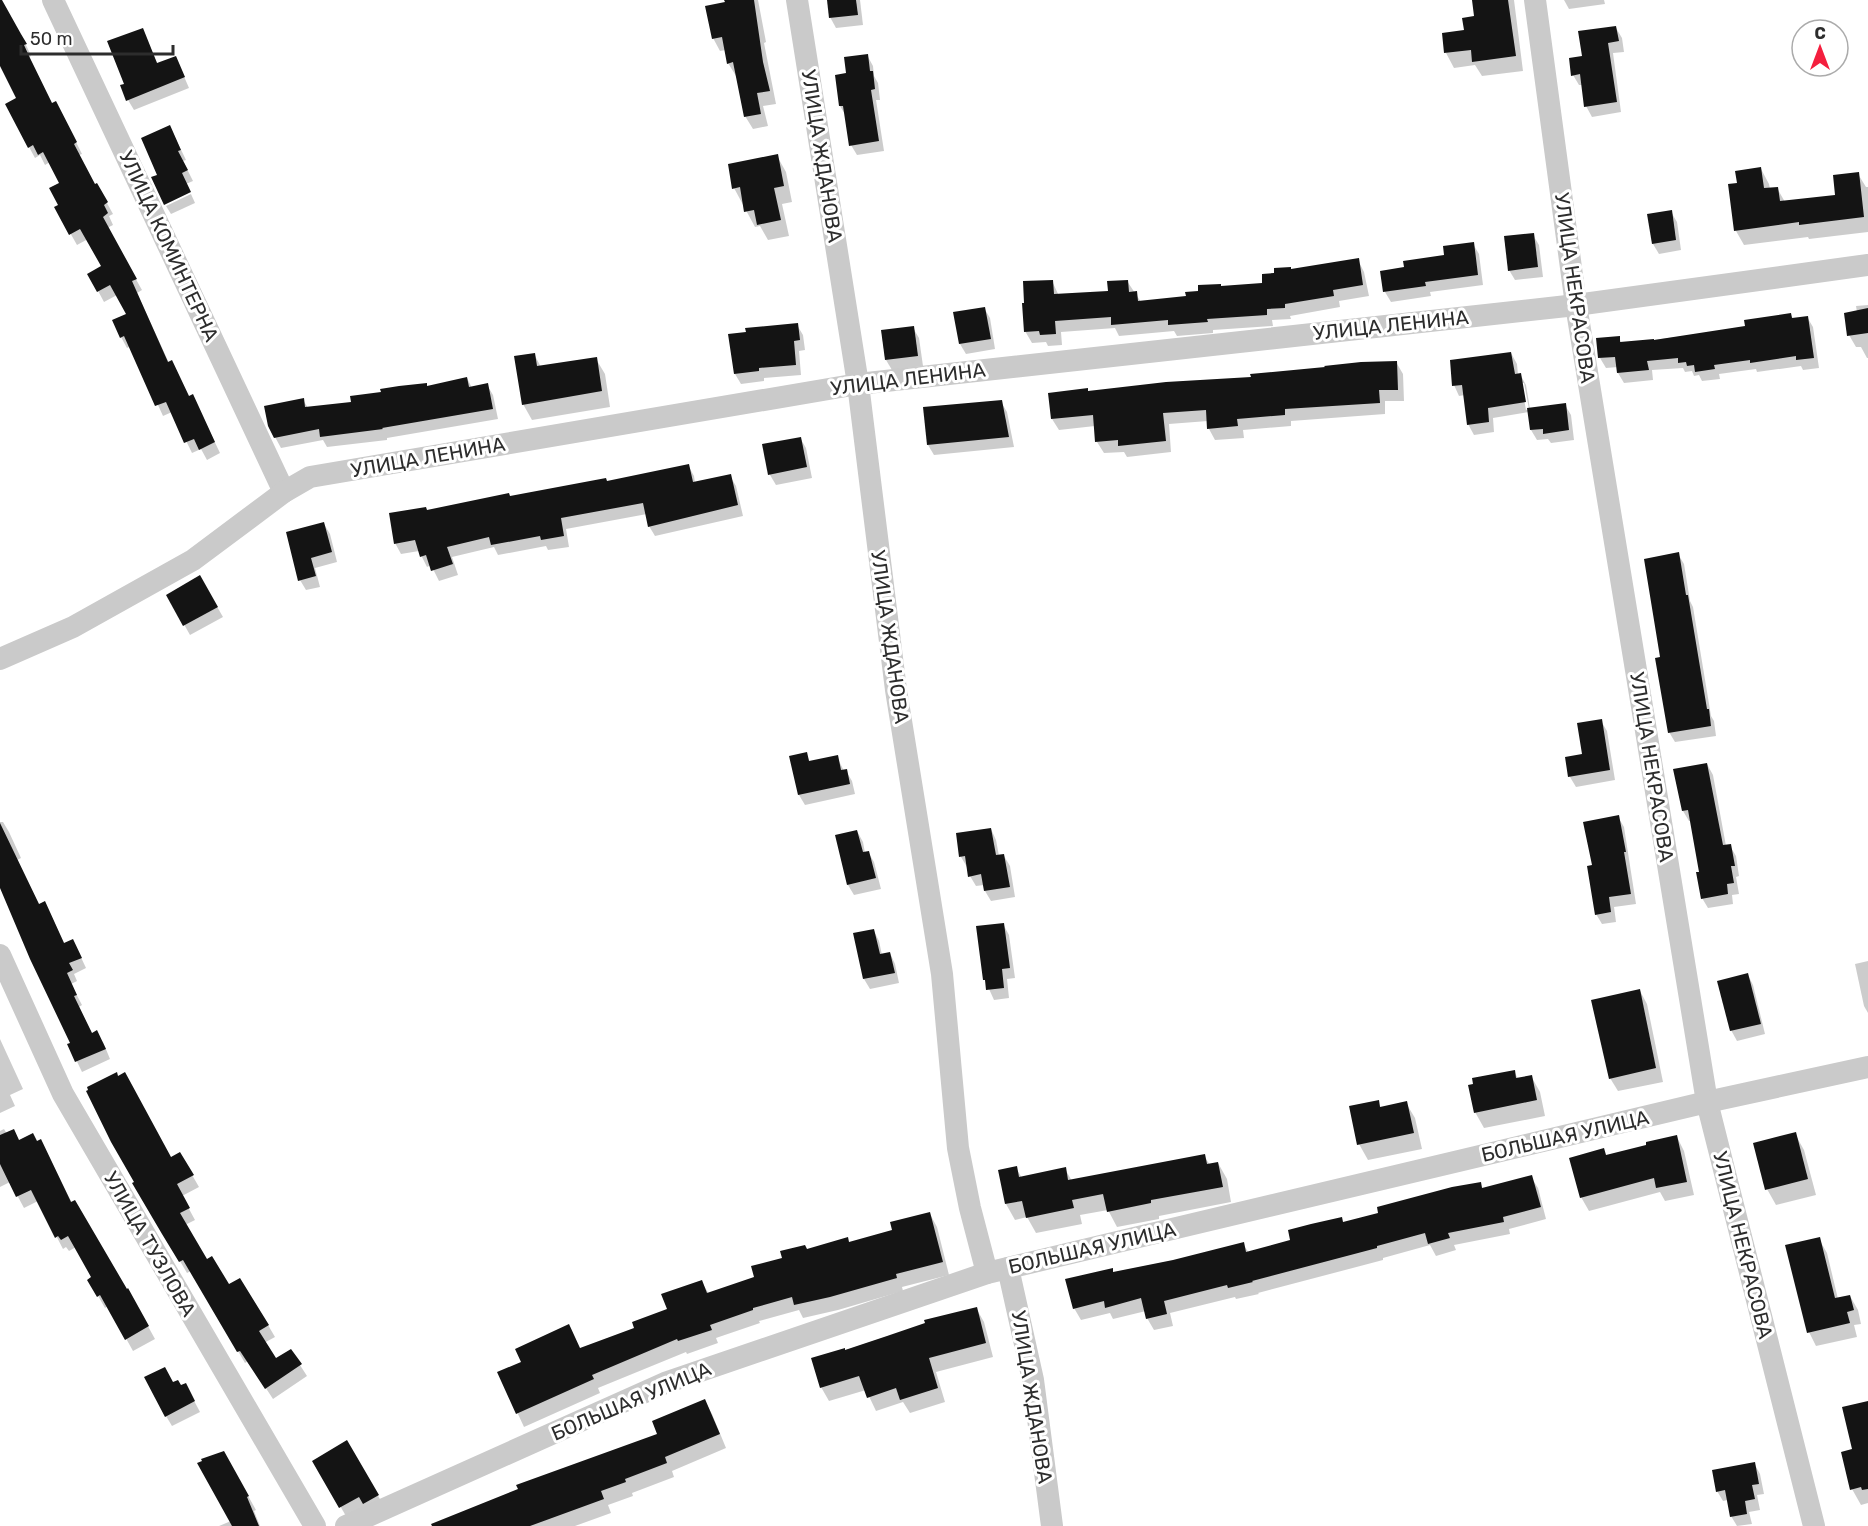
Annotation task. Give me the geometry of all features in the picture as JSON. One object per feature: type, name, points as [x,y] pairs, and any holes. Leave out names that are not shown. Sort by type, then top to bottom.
[{"type":"street","name":"УЛИЦА КОМИНТЕРНА","points":[[53,0],[284,492]]},
{"type":"street","name":"УЛИЦА ЖДАНОВА","points":[[797,0],[858,384],[896,690],[942,974],[958,1148],[970,1208],[998,1271],[1033,1380],[1052,1526]]},
{"type":"street","name":"УЛИЦА НЕКРАСОВА","points":[[1535,0],[1576,305],[1707,1102],[1814,1526]]},
{"type":"street","name":"УЛИЦА ЛЕНИНА","points":[[0,659],[73,627],[193,560],[284,492],[310,477],[858,384],[1576,305],[1868,265]]},
{"type":"street","name":"УЛИЦА ТУЗЛОВА","points":[[0,955],[63,1094],[315,1526]]},
{"type":"street","name":"БОЛЬШАЯ УЛИЦА","points":[[346,1526],[665,1383],[998,1271],[1707,1102],[1868,1068]]},
{"type":"building","points":[[0,0],[27,44],[24,45],[52,103],[56,101],[77,142],[74,144],[95,184],[97,183],[108,202],[104,205],[108,213],[103,217],[137,279],[132,281],[168,362],[172,360],[189,396],[193,394],[215,442],[199,450],[194,439],[184,443],[166,402],[155,406],[124,336],[120,338],[112,320],[126,314],[110,285],[97,292],[87,274],[101,266],[80,229],[69,235],[54,207],[58,205],[49,188],[59,183],[43,152],[38,155],[33,145],[28,148],[5,104],[16,98],[0,66]]},
{"type":"building","points":[[724,0],[754,0],[763,62],[770,91],[757,93],[761,114],[744,117],[733,62],[727,64],[722,37],[712,39],[705,6],[725,2]]},
{"type":"building","points":[[827,0],[856,0],[858,15],[829,18]]},
{"type":"building","points":[[1472,0],[1508,0],[1516,56],[1472,62],[1471,50],[1444,53],[1442,33],[1464,30],[1462,18],[1474,16]]},
{"type":"building","points":[[1616,26],[1619,41],[1608,43],[1617,102],[1584,107],[1580,74],[1571,76],[1569,58],[1582,56],[1578,31]]},
{"type":"building","points":[[143,28],[157,63],[176,56],[185,77],[126,101],[120,85],[124,84],[107,41]]},
{"type":"building","points":[[868,54],[870,71],[873,71],[875,89],[871,90],[879,141],[849,146],[843,106],[839,106],[835,75],[846,73],[844,57]]},
{"type":"building","points":[[170,125],[181,150],[178,151],[188,170],[182,173],[191,192],[164,205],[151,177],[157,175],[141,138]]},
{"type":"building","points":[[778,154],[784,186],[774,188],[781,220],[757,225],[754,210],[744,212],[740,187],[732,189],[728,164]]},
{"type":"building","points":[[1761,167],[1764,188],[1778,187],[1780,201],[1835,195],[1833,175],[1859,172],[1864,217],[1799,225],[1799,222],[1734,231],[1728,184],[1737,183],[1735,171]]},
{"type":"building","points":[[1672,210],[1676,240],[1652,244],[1647,214]]},
{"type":"building","points":[[1534,233],[1538,267],[1508,271],[1504,236]]},
{"type":"building","points":[[1474,242],[1478,275],[1425,282],[1426,286],[1383,292],[1380,271],[1404,267],[1403,261],[1444,255],[1443,246]]},
{"type":"building","points":[[1359,258],[1363,285],[1333,290],[1334,296],[1285,304],[1285,308],[1267,309],[1267,315],[1207,319],[1208,322],[1168,325],[1168,320],[1111,325],[1111,317],[1055,321],[1056,334],[1040,335],[1039,331],[1024,332],[1023,281],[1053,280],[1054,294],[1108,291],[1107,281],[1128,280],[1129,292],[1137,291],[1138,301],[1186,296],[1185,292],[1198,291],[1198,285],[1262,283],[1262,274],[1274,273],[1274,268],[1291,267],[1291,269]]},
{"type":"building","points":[[985,307],[991,339],[959,344],[953,312]]},
{"type":"building","points":[[1868,308],[1868,333],[1847,336],[1844,313]]},
{"type":"building","points":[[1791,313],[1792,318],[1808,316],[1814,358],[1796,360],[1796,356],[1750,363],[1750,360],[1714,365],[1715,369],[1695,372],[1694,365],[1687,366],[1686,362],[1678,363],[1678,358],[1647,361],[1649,370],[1617,373],[1615,357],[1598,358],[1596,338],[1620,336],[1620,342],[1654,340],[1745,326],[1744,320]]},
{"type":"building","points":[[798,323],[800,340],[794,341],[796,365],[759,368],[759,371],[734,374],[728,334],[746,332],[745,328]]},
{"type":"building","points":[[914,326],[918,356],[885,360],[881,330]]},
{"type":"building","points":[[1511,352],[1515,374],[1521,373],[1526,402],[1488,408],[1489,422],[1467,425],[1462,385],[1452,386],[1450,360]]},
{"type":"building","points":[[535,353],[537,366],[597,357],[602,391],[522,405],[514,356]]},
{"type":"building","points":[[1397,361],[1398,390],[1379,390],[1380,403],[1285,409],[1285,415],[1237,419],[1238,426],[1207,429],[1206,410],[1163,413],[1166,441],[1118,446],[1118,440],[1095,442],[1093,415],[1051,419],[1048,393],[1088,388],[1088,391],[1166,382],[1251,377],[1250,374],[1361,362]]},
{"type":"building","points":[[467,377],[469,387],[488,383],[493,409],[383,429],[320,437],[319,429],[274,438],[268,426],[264,406],[304,398],[305,407],[351,402],[350,396],[381,392],[380,389],[427,383],[427,386]]},
{"type":"building","points":[[1002,400],[1009,437],[927,445],[923,407]]},
{"type":"building","points":[[1566,403],[1569,430],[1543,434],[1543,429],[1530,430],[1527,408]]},
{"type":"building","points":[[801,437],[807,467],[768,475],[762,444]]},
{"type":"building","points":[[689,464],[693,482],[731,474],[738,505],[648,527],[643,503],[561,518],[564,536],[541,540],[540,536],[491,545],[489,537],[447,547],[453,564],[431,571],[426,555],[420,557],[415,540],[394,544],[389,513],[426,507],[427,510],[509,493],[510,496],[606,478],[607,481]]},
{"type":"building","points":[[324,522],[332,552],[311,558],[316,576],[298,581],[286,532]]},
{"type":"building","points":[[1679,552],[1711,726],[1668,733],[1655,658],[1660,657],[1644,559]]},
{"type":"building","points":[[200,575],[218,607],[183,626],[166,595]]},
{"type":"building","points":[[1602,719],[1610,770],[1568,777],[1565,757],[1582,754],[1577,723]]},
{"type":"building","points":[[807,752],[809,761],[838,755],[841,770],[847,769],[850,784],[798,795],[789,756]]},
{"type":"building","points":[[1707,763],[1723,845],[1731,844],[1735,866],[1731,866],[1734,883],[1727,884],[1728,894],[1701,899],[1696,872],[1699,872],[1688,810],[1682,811],[1673,769]]},
{"type":"building","points":[[1619,815],[1631,894],[1609,897],[1611,912],[1595,915],[1587,866],[1592,865],[1583,822]]},
{"type":"building","points":[[0,823],[39,904],[45,901],[64,943],[73,939],[82,958],[69,963],[73,970],[67,973],[77,995],[74,996],[92,1033],[97,1030],[106,1049],[75,1062],[67,1044],[70,1043],[30,959],[0,888]]},
{"type":"building","points":[[991,828],[996,855],[1004,854],[1010,887],[984,891],[981,874],[968,877],[965,856],[959,857],[956,833]]},
{"type":"building","points":[[857,830],[863,852],[869,851],[876,878],[847,885],[835,835]]},
{"type":"building","points":[[1004,923],[1010,968],[1002,969],[1004,988],[986,990],[976,926]]},
{"type":"building","points":[[874,929],[880,954],[890,952],[895,973],[863,979],[853,933]]},
{"type":"building","points":[[1748,973],[1761,1024],[1730,1031],[1717,981]]},
{"type":"building","points":[[1640,989],[1656,1068],[1609,1079],[1591,1000]]},
{"type":"building","points":[[1515,1070],[1516,1078],[1532,1075],[1537,1100],[1474,1113],[1468,1085],[1473,1084],[1472,1078]]},
{"type":"building","points":[[117,1072],[118,1076],[125,1072],[171,1157],[180,1152],[194,1175],[177,1184],[190,1208],[180,1213],[207,1259],[212,1256],[229,1284],[240,1278],[269,1325],[259,1331],[276,1358],[291,1349],[302,1364],[265,1389],[240,1351],[237,1352],[183,1260],[179,1262],[162,1234],[132,1183],[134,1182],[86,1091],[87,1087]]},
{"type":"building","points":[[1379,1100],[1380,1107],[1407,1101],[1414,1133],[1357,1145],[1349,1106]]},
{"type":"building","points":[[14,1129],[19,1140],[33,1133],[37,1141],[41,1139],[71,1202],[75,1200],[149,1326],[125,1340],[100,1295],[97,1297],[87,1280],[91,1277],[68,1236],[61,1240],[58,1236],[55,1238],[31,1190],[16,1197],[0,1164],[0,1135]]},
{"type":"building","points":[[1796,1132],[1808,1179],[1765,1190],[1753,1143]]},
{"type":"building","points":[[1677,1135],[1687,1182],[1656,1188],[1654,1178],[1580,1198],[1569,1158],[1604,1148],[1606,1155]]},
{"type":"building","points":[[1205,1154],[1207,1164],[1218,1162],[1223,1187],[1151,1200],[1151,1203],[1107,1212],[1103,1194],[1072,1200],[1074,1208],[1026,1218],[1022,1201],[1005,1204],[998,1170],[1017,1166],[1019,1177],[1066,1167],[1068,1180]]},
{"type":"building","points":[[1532,1175],[1541,1207],[1503,1217],[1504,1222],[1448,1233],[1450,1238],[1428,1244],[1425,1233],[1253,1282],[1228,1288],[1227,1285],[1164,1301],[1167,1314],[1146,1319],[1141,1298],[1105,1308],[1104,1301],[1073,1309],[1065,1279],[1113,1268],[1113,1272],[1173,1260],[1244,1242],[1246,1252],[1290,1240],[1288,1230],[1342,1217],[1343,1222],[1378,1213],[1377,1207],[1452,1187],[1481,1182],[1482,1188]]},
{"type":"building","points":[[930,1212],[943,1262],[896,1274],[897,1278],[830,1297],[794,1305],[792,1297],[753,1308],[753,1310],[710,1325],[712,1330],[678,1341],[677,1339],[592,1375],[594,1379],[516,1414],[497,1372],[521,1362],[515,1349],[569,1324],[580,1348],[634,1328],[632,1322],[667,1309],[661,1294],[702,1280],[707,1293],[754,1277],[751,1266],[782,1258],[780,1251],[805,1245],[807,1249],[848,1237],[849,1242],[892,1230],[890,1222]]},
{"type":"building","points":[[1820,1237],[1835,1298],[1850,1295],[1854,1310],[1847,1312],[1850,1323],[1807,1333],[1785,1245]]},
{"type":"building","points":[[977,1307],[986,1343],[929,1358],[938,1388],[900,1400],[896,1388],[867,1398],[859,1376],[820,1388],[811,1358],[887,1336],[925,1323],[924,1320]]},
{"type":"building","points":[[165,1367],[173,1382],[178,1380],[181,1385],[186,1383],[195,1401],[165,1417],[144,1377]]},
{"type":"building","points":[[705,1399],[720,1434],[665,1457],[667,1463],[601,1491],[604,1499],[530,1526],[432,1526],[431,1524],[518,1489],[516,1485],[657,1434],[652,1421]]},
{"type":"building","points":[[1868,1401],[1868,1489],[1862,1490],[1861,1487],[1850,1490],[1841,1452],[1852,1449],[1842,1407]]},
{"type":"building","points":[[347,1440],[379,1495],[363,1504],[359,1497],[339,1508],[312,1461]]},
{"type":"building","points":[[224,1451],[249,1496],[247,1497],[259,1526],[232,1526],[197,1463],[202,1461],[201,1459]]},
{"type":"building","points":[[1755,1462],[1759,1484],[1752,1485],[1755,1499],[1745,1501],[1747,1514],[1730,1517],[1725,1490],[1716,1492],[1712,1470]]}]
